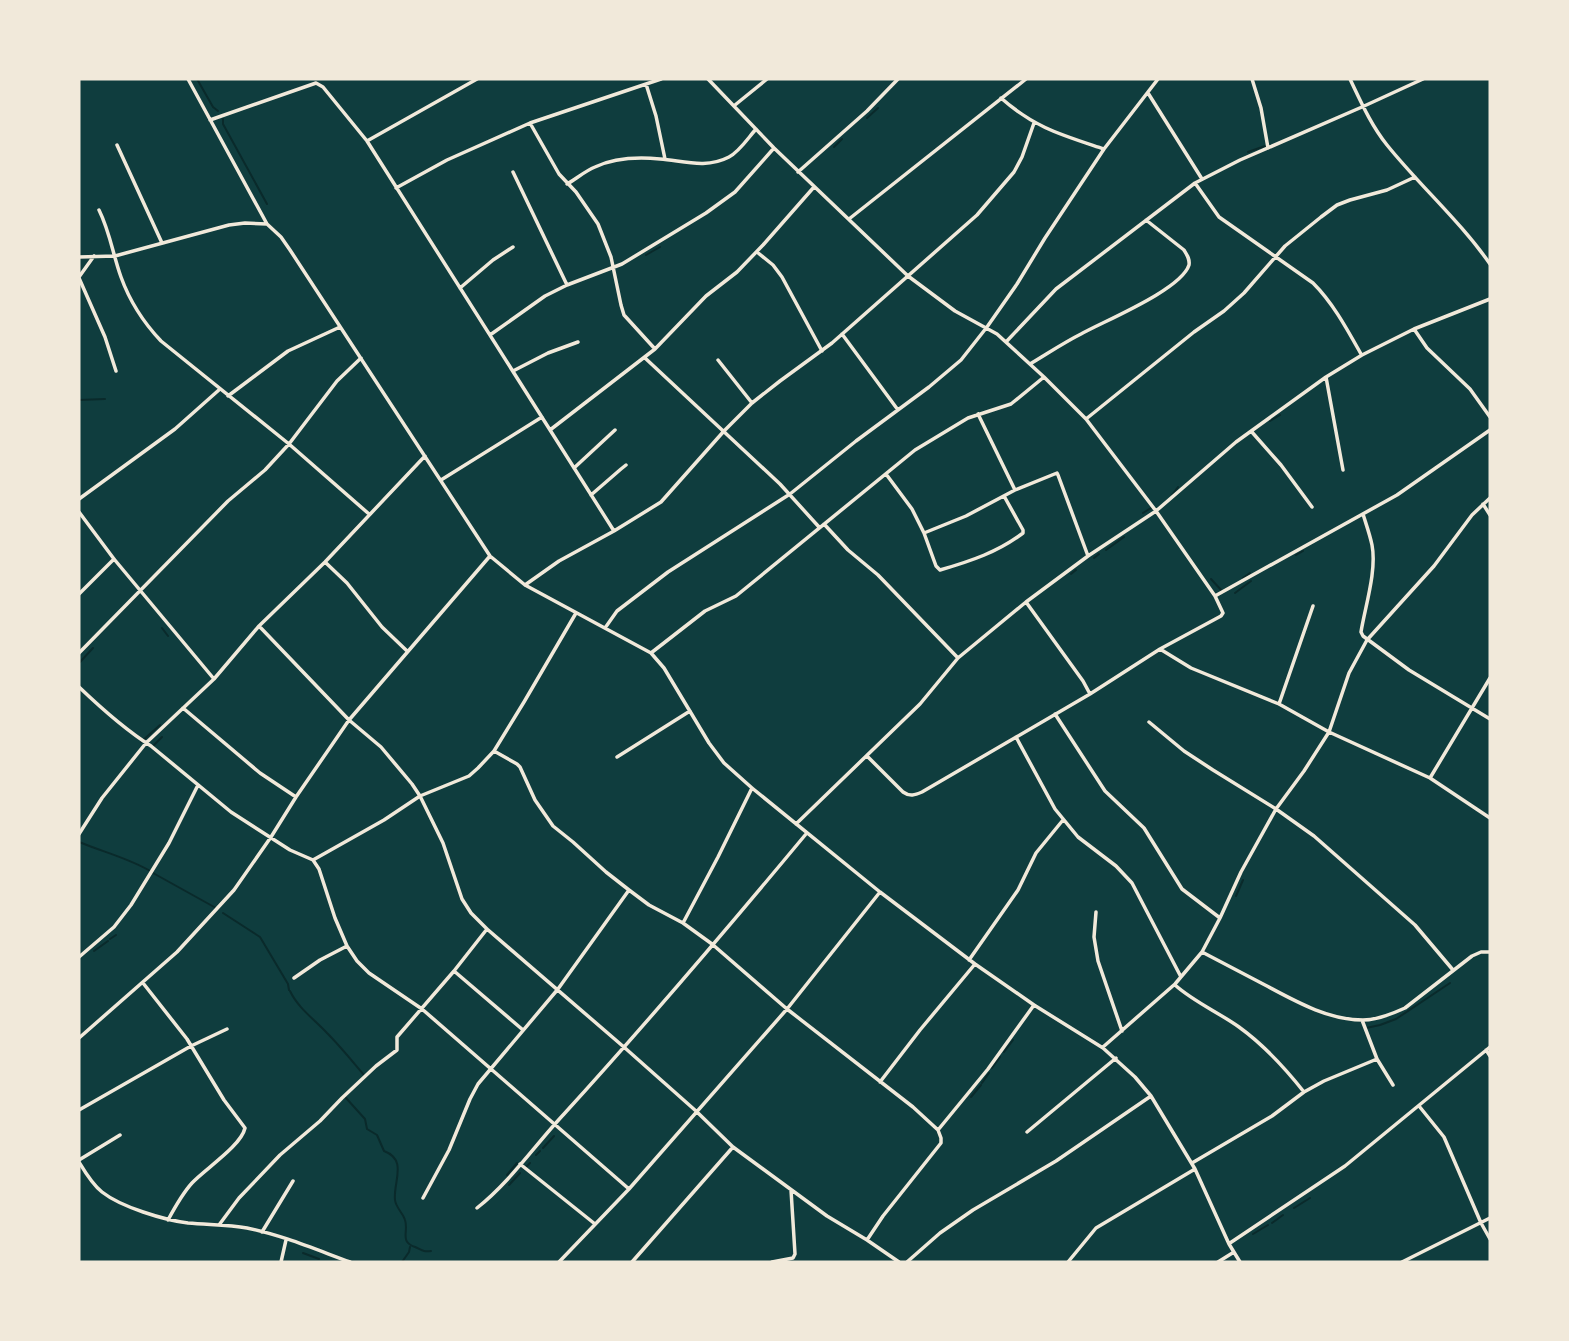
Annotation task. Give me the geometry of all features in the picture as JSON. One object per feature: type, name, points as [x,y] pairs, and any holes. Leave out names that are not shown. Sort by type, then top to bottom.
[{"type":"street","points":[[188,79],[267,224],[290,250],[490,556],[525,585],[651,653],[664,668],[709,743],[724,762],[752,788],[806,834],[969,960],[1116,1058],[1151,1096],[1192,1163],[1240,1262]]},
{"type":"street","points":[[367,141],[478,79]]},
{"type":"street","points":[[396,188],[447,160],[530,123],[661,79]]},
{"type":"street","points":[[708,79],[798,172],[908,276],[955,311],[987,327],[1006,342],[1086,419],[1156,511],[1215,596],[1223,613],[1055,715],[913,796],[903,792],[867,756]]},
{"type":"street","points":[[735,106],[767,79]]},
{"type":"street","points":[[798,172],[867,111],[898,79]]},
{"type":"street","points":[[849,219],[1026,79]]},
{"type":"street","points":[[605,628],[617,611],[668,572],[790,495],[856,440],[961,360],[1017,284],[1104,149],[1158,79]]},
{"type":"street","points":[[1252,79],[1261,108],[1268,148]]},
{"type":"street","points":[[1350,79],[1362,107],[1386,144],[1476,244],[1490,264]]},
{"type":"street","points":[[1006,342],[1056,289],[1202,178],[1423,79]]},
{"type":"street","points":[[210,120],[316,83],[323,87],[367,141],[614,531]]},
{"type":"street","points":[[646,84],[665,159]]},
{"type":"street","points":[[1148,93],[1202,178]]},
{"type":"street","points":[[1001,98],[1034,123],[1104,149]]},
{"type":"street","points":[[530,123],[559,174],[583,201],[598,224],[614,267],[624,315],[655,349]]},
{"type":"street","points":[[525,585],[559,561],[662,502],[752,403],[822,351],[977,215],[1014,172],[1034,123]]},
{"type":"street","points":[[568,184],[598,165],[637,158],[698,164],[716,162],[736,152],[756,129]]},
{"type":"street","points":[[117,145],[162,243]]},
{"type":"street","points":[[490,335],[545,296],[614,267],[721,203],[748,179],[774,148]]},
{"type":"street","points":[[513,172],[567,285]]},
{"type":"street","points":[[1086,419],[1224,311],[1244,293],[1285,246],[1337,205],[1387,190],[1415,177]]},
{"type":"street","points":[[1195,183],[1219,217],[1320,290],[1362,355]]},
{"type":"street","points":[[550,430],[655,349],[706,296],[757,252],[814,187]]},
{"type":"street","points":[[99,210],[108,230],[121,276],[147,327],[369,514]]},
{"type":"street","points":[[1030,364],[1079,335],[1144,303],[1180,278],[1188,266],[1188,256],[1146,220]]},
{"type":"street","points":[[79,257],[116,256],[229,225],[267,224]]},
{"type":"street","points":[[460,288],[513,247]]},
{"type":"street","points":[[757,252],[782,277],[822,351]]},
{"type":"street","points":[[94,256],[79,277],[117,371]]},
{"type":"street","points":[[796,824],[920,704],[958,658],[1088,556],[1156,511],[1236,442],[1326,377],[1362,355],[1414,329],[1490,299]]},
{"type":"street","points":[[228,396],[288,351],[341,327]]},
{"type":"street","points":[[1414,329],[1427,348],[1469,389],[1490,417]]},
{"type":"street","points":[[842,334],[898,410]]},
{"type":"street","points":[[513,371],[548,353],[578,342]]},
{"type":"street","points":[[79,653],[211,517],[265,470],[289,444],[337,381],[361,358]]},
{"type":"street","points":[[645,358],[790,495],[819,527]]},
{"type":"street","points":[[718,359],[752,403]]},
{"type":"street","points":[[651,653],[705,611],[736,596],[915,450],[968,418],[1011,404],[1044,377]]},
{"type":"street","points":[[1326,377],[1343,470]]},
{"type":"street","points":[[79,499],[175,429],[220,389]]},
{"type":"street","points":[[978,414],[1015,490]]},
{"type":"street","points":[[441,480],[542,417]]},
{"type":"street","points":[[574,468],[615,430]]},
{"type":"street","points":[[1215,596],[1407,488],[1490,430]]},
{"type":"street","points":[[1251,431],[1289,475],[1312,508]]},
{"type":"street","points":[[79,834],[102,798],[145,743],[214,680],[259,626],[325,562],[425,456]]},
{"type":"street","points":[[592,495],[626,466]]},
{"type":"street","points":[[924,533],[966,516],[1054,473],[1058,475],[1088,556]]},
{"type":"street","points":[[886,474],[912,509],[940,570],[981,558],[1023,533],[1004,496]]},
{"type":"street","points":[[1103,1048],[1175,984],[1202,952],[1241,872],[1276,809],[1329,732],[1349,673],[1367,640],[1434,566],[1490,498]]},
{"type":"street","points":[[1483,504],[1490,515]]},
{"type":"street","points":[[79,512],[114,559],[214,680]]},
{"type":"street","points":[[1363,514],[1373,556],[1361,632],[1367,640],[1409,670],[1490,719]]},
{"type":"street","points":[[824,524],[848,550],[878,575],[958,658]]},
{"type":"street","points":[[79,1038],[177,952],[234,890],[349,720],[490,556]]},
{"type":"street","points":[[79,594],[114,559]]},
{"type":"street","points":[[325,562],[347,583],[382,627],[407,651]]},
{"type":"street","points":[[1026,603],[1090,694]]},
{"type":"street","points":[[1279,704],[1313,606]]},
{"type":"street","points":[[313,860],[431,790],[469,776],[494,751],[576,613]]},
{"type":"street","points":[[259,626],[349,720],[381,747],[412,784],[443,843],[462,899],[487,929],[625,1048],[733,1147],[827,1216],[899,1262]]},
{"type":"street","points":[[1160,649],[1191,668],[1279,704],[1329,732],[1430,778],[1489,816]]},
{"type":"street","points":[[1430,778],[1490,678]]},
{"type":"street","points":[[79,687],[116,722],[231,812],[290,850],[313,860],[319,869],[347,946],[357,961],[369,973],[422,1009],[629,1189]]},
{"type":"street","points":[[183,708],[260,773],[296,797]]},
{"type":"street","points":[[617,757],[690,711]]},
{"type":"street","points":[[1055,715],[1105,791],[1143,828],[1182,889],[1220,918]]},
{"type":"street","points":[[1149,722],[1184,751],[1314,836],[1415,925],[1453,970]]},
{"type":"street","points":[[1016,737],[1063,820],[1132,883],[1181,977]]},
{"type":"street","points":[[494,751],[520,767],[535,800],[558,831],[606,872],[649,905],[683,923],[712,944],[788,1009],[914,1107],[938,1130],[941,1143],[867,1240]]},
{"type":"street","points":[[79,957],[114,927],[131,905],[169,843],[198,785]]},
{"type":"street","points":[[683,923],[752,788]]},
{"type":"street","points":[[969,960],[1018,890],[1036,853],[1063,820]]},
{"type":"street","points":[[477,1208],[495,1194],[625,1048],[806,834]]},
{"type":"street","points":[[423,1198],[449,1150],[478,1084],[558,989],[629,890]]},
{"type":"street","points":[[559,1262],[629,1189],[788,1009],[880,892]]},
{"type":"street","points":[[1096,912],[1094,937],[1098,961],[1122,1031]]},
{"type":"street","points":[[219,1225],[239,1198],[280,1154],[397,1050],[397,1037],[487,929]]},
{"type":"street","points":[[294,978],[347,946]]},
{"type":"street","points":[[1202,952],[1304,1005],[1335,1017],[1362,1020],[1393,1014],[1405,1008],[1472,956],[1490,952]]},
{"type":"street","points":[[880,1082],[975,964]]},
{"type":"street","points":[[454,971],[523,1030]]},
{"type":"street","points":[[144,983],[191,1046],[224,1100],[244,1125],[245,1131],[230,1149],[185,1191],[168,1220]]},
{"type":"street","points":[[1175,984],[1195,1001],[1240,1028],[1283,1065],[1304,1092]]},
{"type":"street","points":[[938,1130],[988,1069],[1034,1005]]},
{"type":"street","points":[[1362,1020],[1377,1059],[1393,1085]]},
{"type":"street","points":[[79,1110],[191,1046],[227,1030]]},
{"type":"street","points":[[1229,1244],[1345,1167],[1488,1048],[1490,1056]]},
{"type":"street","points":[[1027,1132],[1116,1058]]},
{"type":"street","points":[[1192,1163],[1272,1116],[1304,1092],[1377,1059]]},
{"type":"street","points":[[907,1262],[962,1218],[1056,1161],[1151,1096]]},
{"type":"street","points":[[1419,1106],[1444,1136],[1490,1239]]},
{"type":"street","points":[[120,1135],[79,1161],[89,1178],[103,1193],[121,1203],[168,1220],[262,1232],[350,1262]]},
{"type":"street","points":[[632,1262],[733,1147]]},
{"type":"street","points":[[520,1164],[595,1224]]},
{"type":"street","points":[[1068,1262],[1096,1228],[1195,1169]]},
{"type":"street","points":[[262,1232],[293,1181]]},
{"type":"street","points":[[772,1262],[793,1258],[795,1254],[791,1190]]},
{"type":"street","points":[[1402,1262],[1490,1218]]},
{"type":"street","points":[[281,1262],[286,1240]]},
{"type":"street","points":[[1218,1262],[1234,1252]]},
{"type":"waterway","points":[[197,79],[218,111]]},
{"type":"waterway","points":[[867,118],[878,108]]},
{"type":"waterway","points":[[223,119],[223,124],[267,204]]},
{"type":"waterway","points":[[834,147],[842,139]]},
{"type":"waterway","points":[[1248,152],[1265,146]]},
{"type":"waterway","points":[[646,255],[660,247]]},
{"type":"waterway","points":[[79,400],[105,399]]},
{"type":"waterway","points":[[1270,421],[1280,415]]},
{"type":"waterway","points":[[1172,495],[1178,487]]},
{"type":"waterway","points":[[1143,513],[1151,508]]},
{"type":"waterway","points":[[1106,550],[1124,537]]},
{"type":"waterway","points":[[1296,555],[1303,551]]},
{"type":"waterway","points":[[1094,558],[1099,554]]},
{"type":"waterway","points":[[1071,574],[1076,570]]},
{"type":"waterway","points":[[1243,578],[1250,573]]},
{"type":"waterway","points":[[1211,579],[1222,591]]},
{"type":"waterway","points":[[1235,593],[1251,581]]},
{"type":"waterway","points":[[162,628],[168,636]]},
{"type":"waterway","points":[[80,662],[93,648]]},
{"type":"waterway","points":[[141,742],[160,725]]},
{"type":"waterway","points":[[153,746],[162,737]]},
{"type":"waterway","points":[[79,842],[152,872]]},
{"type":"waterway","points":[[153,873],[216,908]]},
{"type":"waterway","points":[[1236,896],[1243,880]]},
{"type":"waterway","points":[[223,913],[260,937],[289,990]]},
{"type":"waterway","points":[[110,939],[116,935]]},
{"type":"waterway","points":[[94,951],[108,941]]},
{"type":"waterway","points":[[1366,1028],[1396,1019],[1450,983]]},
{"type":"waterway","points":[[290,991],[364,1077]]},
{"type":"waterway","points":[[1004,1052],[1013,1040]]},
{"type":"waterway","points":[[992,1068],[1000,1057]]},
{"type":"waterway","points":[[982,1083],[989,1073]]},
{"type":"waterway","points":[[971,1097],[981,1085]]},
{"type":"waterway","points":[[346,1098],[365,1119],[367,1129],[377,1135],[384,1151],[396,1160],[398,1172],[395,1200],[405,1220],[407,1242],[423,1251],[431,1251]]},
{"type":"waterway","points":[[543,1148],[554,1136]]},
{"type":"waterway","points":[[536,1155],[540,1151]]},
{"type":"waterway","points":[[507,1175],[517,1163]]},
{"type":"waterway","points":[[525,1168],[530,1163]]},
{"type":"waterway","points":[[509,1185],[520,1173]]},
{"type":"waterway","points":[[1294,1208],[1310,1198]]},
{"type":"waterway","points":[[1272,1223],[1283,1215]]},
{"type":"waterway","points":[[1253,1234],[1268,1225]]},
{"type":"waterway","points":[[402,1262],[410,1247]]},
{"type":"waterway","points":[[303,1253],[319,1259]]}]
